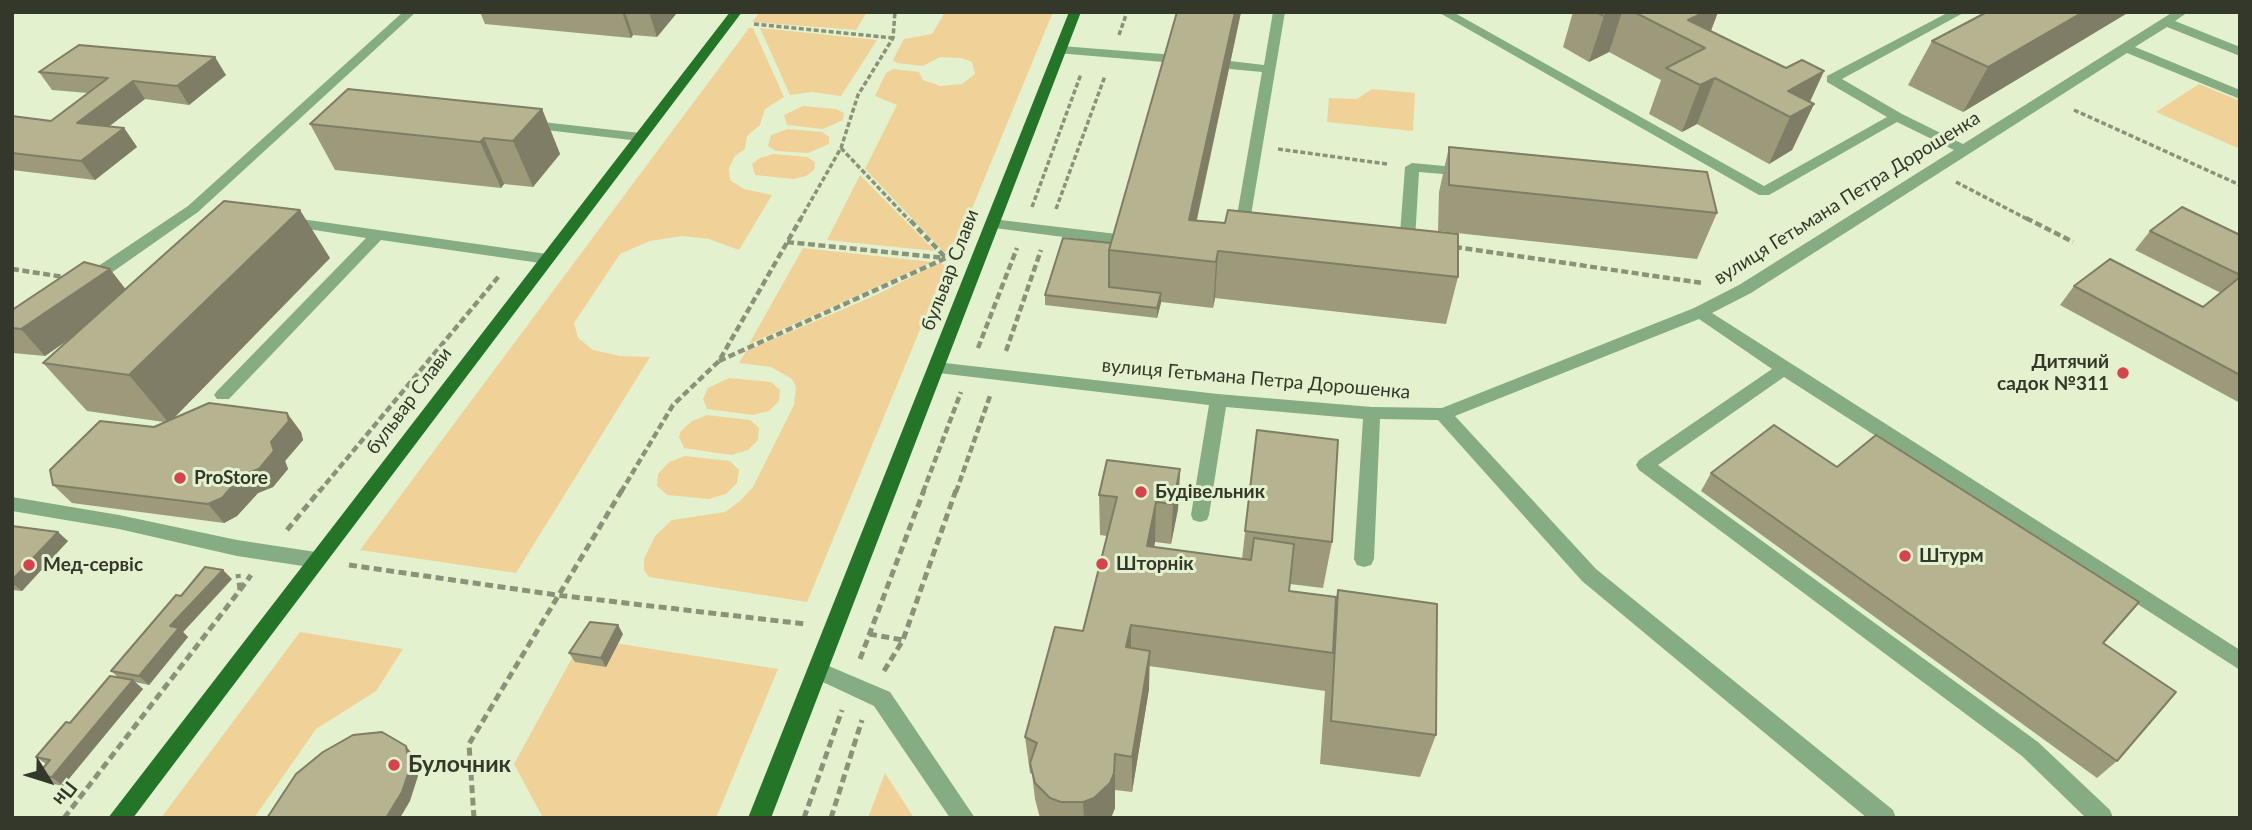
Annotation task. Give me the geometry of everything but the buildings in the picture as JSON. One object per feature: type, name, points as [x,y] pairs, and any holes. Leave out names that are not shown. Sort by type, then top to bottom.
[{"type":"main road","name":"бульвар Слави","points":[[759,818],[1075,12]]},
{"type":"main road","name":"бульвар Слави","points":[[119,818],[733,16]]},
{"type":"street","points":[[83,285],[193,209],[313,103],[410,12]]},
{"type":"street","points":[[1244,224],[1279,12]]},
{"type":"street","points":[[1444,12],[1764,192],[1897,117]]},
{"type":"street","points":[[1959,12],[1832,79],[1897,117],[1964,150]]},
{"type":"street","name":"вулиця Гетьмана Петра Дорошенка","points":[[936,369],[1219,400],[1372,413],[1443,414],[1700,312],[1745,289],[2182,12]]},
{"type":"street","points":[[2166,22],[2240,51]]},
{"type":"street","points":[[2126,48],[2240,95]]},
{"type":"street","points":[[1061,50],[1174,59]]},
{"type":"street","points":[[1230,65],[1269,69]]},
{"type":"street","points":[[313,103],[336,105]]},
{"type":"street","points":[[511,122],[640,137]]},
{"type":"street","points":[[1379,237],[1407,240],[1412,167],[1481,173]]},
{"type":"street","points":[[193,209],[218,213]]},
{"type":"street","points":[[269,220],[547,259]]},
{"type":"street","points":[[992,224],[1125,240]]},
{"type":"street","points":[[223,395],[377,234]]},
{"type":"street","points":[[1700,312],[1784,369],[2240,661]]},
{"type":"street","points":[[1784,369],[1645,466],[2030,749],[2102,818]]},
{"type":"street","points":[[1200,515],[1219,400]]},
{"type":"street","points":[[1364,559],[1372,413]]},
{"type":"street","points":[[1443,414],[1589,575],[1885,818]]},
{"type":"street","points":[[12,504],[119,522],[237,548],[316,560]]},
{"type":"street","points":[[817,670],[882,699],[964,818]]},
{"type":"path","points":[[474,818],[469,744],[673,405],[719,361],[841,148],[859,95],[893,38],[895,12]]},
{"type":"path","points":[[804,818],[860,689],[903,640],[1127,12]]},
{"type":"path","points":[[733,16],[893,38]]},
{"type":"path","points":[[831,818],[860,689],[869,634],[1090,52]]},
{"type":"path","points":[[2048,98],[2240,185]]},
{"type":"path","points":[[1256,146],[1412,167]]},
{"type":"path","points":[[841,148],[946,258]]},
{"type":"path","points":[[1934,170],[2073,242]]},
{"type":"path","points":[[1407,240],[1745,289]]},
{"type":"path","points":[[787,242],[946,258],[1040,251]]},
{"type":"path","points":[[268,553],[517,254]]},
{"type":"path","points":[[719,361],[946,258]]},
{"type":"path","points":[[12,269],[83,285]]},
{"type":"path","points":[[64,818],[240,590],[237,548]]},
{"type":"path","points":[[316,560],[557,595],[835,627],[903,640]]},
{"type":"shaded area","points":[[760,12],[867,12],[856,30],[752,22]]},
{"type":"shaded area","points":[[945,12],[1053,12],[955,250],[944,252],[865,169],[897,105],[875,96],[886,73],[893,69],[919,72],[923,80],[940,86],[962,84],[975,74],[972,62],[961,58],[940,57],[923,66],[897,63],[893,60],[904,39],[932,34]]},
{"type":"shaded area","points":[[749,28],[753,28],[784,97],[765,109],[760,125],[747,136],[745,149],[735,156],[729,168],[730,180],[744,189],[772,195],[739,250],[709,239],[682,236],[650,241],[620,254],[574,323],[578,338],[593,350],[620,356],[650,357],[516,573],[360,550]]},
{"type":"shaded area","points":[[760,28],[877,40],[841,96],[812,92],[790,95]]},
{"type":"shaded area","points":[[2199,84],[2240,101],[2240,149],[2156,112]]},
{"type":"shaded area","points":[[1372,89],[1415,93],[1413,131],[1327,122],[1329,98],[1357,99]]},
{"type":"shaded area","points":[[803,106],[836,109],[844,113],[843,120],[823,129],[787,125],[784,115]]},
{"type":"shaded area","points":[[788,129],[822,132],[829,137],[829,144],[808,153],[776,151],[768,146],[771,135]]},
{"type":"shaded area","points":[[773,154],[807,157],[815,162],[814,170],[806,176],[793,179],[755,175],[752,164]]},
{"type":"shaded area","points":[[860,175],[935,251],[827,240]]},
{"type":"shaded area","points":[[803,248],[932,262],[749,344]]},
{"type":"shaded area","points":[[941,262],[946,267],[807,602],[649,577],[644,570],[644,559],[655,536],[672,520],[725,512],[740,501],[753,487],[794,405],[796,387],[792,379],[771,367],[739,363],[746,351],[876,295]]},
{"type":"shaded area","points":[[729,378],[771,382],[780,390],[779,401],[769,411],[753,415],[707,409],[703,399],[708,388]]},
{"type":"shaded area","points":[[707,415],[750,420],[759,428],[758,440],[748,450],[731,455],[684,448],[679,437],[681,431],[692,421]]},
{"type":"shaded area","points":[[685,456],[730,461],[739,470],[737,483],[726,494],[709,499],[667,495],[657,486],[658,474],[669,462]]},
{"type":"shaded area","points":[[300,632],[403,649],[376,691],[316,729],[254,818],[161,818]]},
{"type":"shaded area","points":[[583,638],[778,669],[716,818],[543,818],[514,764]]},
{"type":"shaded area","points":[[885,773],[914,818],[868,818]]},
{"type":"place","name":"Дитячий садок №311","points":[[2123,373]]},
{"type":"place","name":"ProStore","points":[[180,478]]},
{"type":"place","name":"Будівельник","points":[[1141,492]]},
{"type":"place","name":"Штурм","points":[[1905,556]]},
{"type":"place","name":"Шторнік","points":[[1102,564]]},
{"type":"place","name":"Мед-сервіс","points":[[29,565]]},
{"type":"place","name":"Булочник","points":[[394,765]]}]
